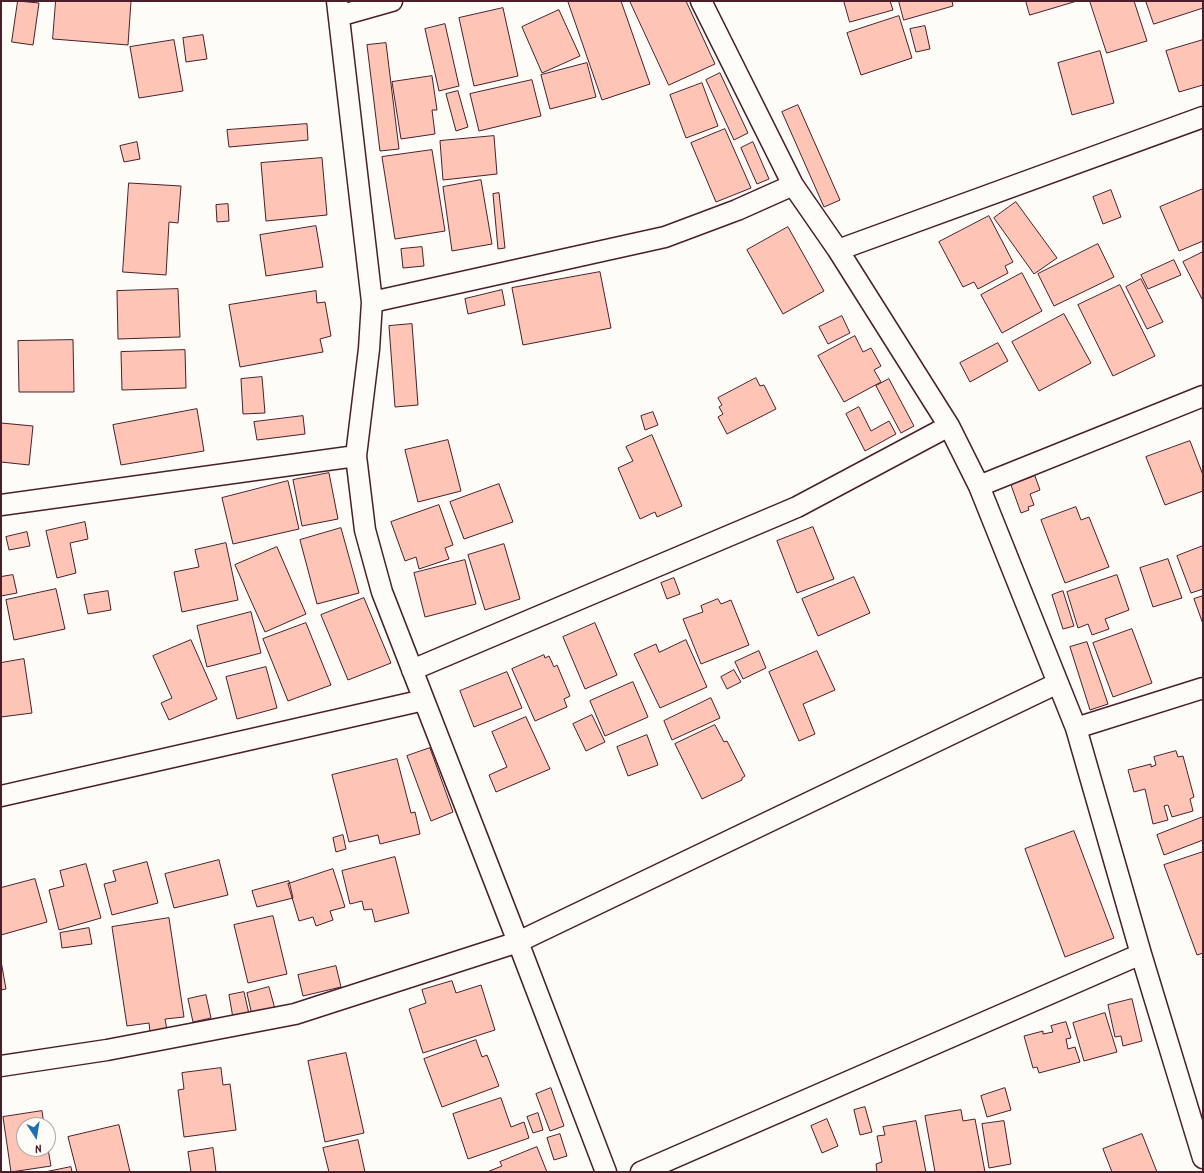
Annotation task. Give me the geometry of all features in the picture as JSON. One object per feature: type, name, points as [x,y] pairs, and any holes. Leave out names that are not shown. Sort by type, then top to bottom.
[{"type":"street","points":[[392,1],[338,8],[372,302],[369,349],[356,456],[365,530],[382,592],[606,1172]]},
{"type":"street","points":[[701,1],[793,185],[838,250],[950,426],[979,486],[1076,728],[1141,954],[1203,1158]]},
{"type":"street","points":[[838,250],[1203,117]]},
{"type":"street","points":[[372,302],[664,237],[737,210],[793,185]]},
{"type":"street","points":[[979,486],[1203,396]]},
{"type":"street","points":[[412,670],[797,507],[950,426]]},
{"type":"street","points":[[1,504],[356,456]]},
{"type":"street","points":[[1,1066],[107,1050],[294,1014],[518,942],[1058,683]]},
{"type":"street","points":[[1076,728],[1203,688]]},
{"type":"street","points":[[1,796],[424,700]]},
{"type":"street","points":[[641,1172],[1141,954]]},
{"type":"building","points":[[18,1],[39,3],[33,45],[12,42]]},
{"type":"building","points":[[56,1],[131,1],[128,45],[53,39]]},
{"type":"building","points":[[621,1],[650,84],[602,100],[568,2]]},
{"type":"building","points":[[630,1],[686,1],[715,64],[669,85]]},
{"type":"building","points":[[844,1],[890,1],[893,10],[850,22]]},
{"type":"building","points":[[899,1],[952,1],[953,6],[904,20]]},
{"type":"building","points":[[1026,1],[1077,1],[1030,15]]},
{"type":"building","points":[[1090,1],[1134,1],[1147,41],[1107,53]]},
{"type":"building","points":[[1146,1],[1203,1],[1203,8],[1154,24]]},
{"type":"building","points":[[503,8],[518,76],[474,86],[459,18]]},
{"type":"building","points":[[559,10],[580,56],[542,73],[522,27]]},
{"type":"building","points":[[899,16],[912,58],[861,75],[847,33]]},
{"type":"building","points":[[445,24],[459,86],[439,91],[425,29]]},
{"type":"building","points":[[925,26],[930,49],[916,52],[910,29]]},
{"type":"building","points":[[203,35],[207,59],[186,62],[183,38]]},
{"type":"building","points":[[174,40],[183,91],[139,98],[130,47]]},
{"type":"building","points":[[1203,40],[1203,85],[1179,92],[1166,51]]},
{"type":"building","points":[[386,43],[399,149],[380,151],[367,45]]},
{"type":"building","points":[[1100,51],[1114,103],[1072,115],[1058,63]]},
{"type":"building","points":[[587,63],[596,97],[550,109],[541,75]]},
{"type":"building","points":[[720,73],[748,133],[734,140],[706,80]]},
{"type":"building","points":[[432,76],[437,110],[432,110],[435,134],[401,139],[392,82]]},
{"type":"building","points":[[532,80],[541,116],[479,131],[470,94]]},
{"type":"building","points":[[702,83],[718,126],[686,138],[670,95]]},
{"type":"building","points":[[458,91],[468,127],[456,131],[446,94]]},
{"type":"building","points":[[798,105],[840,200],[824,207],[782,112]]},
{"type":"building","points":[[307,124],[308,140],[229,147],[227,130]]},
{"type":"building","points":[[725,129],[751,188],[716,202],[691,143]]},
{"type":"building","points":[[494,136],[497,174],[443,180],[440,141]]},
{"type":"building","points":[[137,142],[140,159],[124,162],[120,146]]},
{"type":"building","points":[[753,142],[769,179],[757,184],[741,148]]},
{"type":"building","points":[[432,150],[445,231],[395,239],[382,157]]},
{"type":"building","points":[[322,158],[327,215],[266,221],[261,163]]},
{"type":"building","points":[[481,180],[492,244],[452,251],[443,187]]},
{"type":"building","points":[[129,183],[181,186],[178,223],[169,222],[166,275],[123,272]]},
{"type":"building","points":[[1203,189],[1203,241],[1179,251],[1160,207]]},
{"type":"building","points":[[1111,190],[1121,217],[1103,224],[1093,197]]},
{"type":"building","points":[[499,193],[505,248],[498,249],[493,194]]},
{"type":"building","points":[[1016,202],[1057,258],[1034,274],[994,218]]},
{"type":"building","points":[[228,204],[229,221],[217,222],[216,205]]},
{"type":"building","points":[[989,216],[1013,262],[1005,266],[1008,273],[978,289],[974,282],[963,287],[939,242]]},
{"type":"building","points":[[316,226],[323,267],[266,276],[260,235]]},
{"type":"building","points":[[788,227],[824,291],[783,314],[747,250]]},
{"type":"building","points":[[1098,244],[1114,277],[1054,306],[1038,274]]},
{"type":"building","points":[[422,247],[424,266],[403,268],[401,249]]},
{"type":"building","points":[[1203,252],[1203,299],[1202,299],[1183,262]]},
{"type":"building","points":[[1174,260],[1181,275],[1148,289],[1141,275]]},
{"type":"building","points":[[600,272],[611,328],[523,345],[512,288]]},
{"type":"building","points":[[1022,273],[1042,311],[1002,333],[981,295]]},
{"type":"building","points":[[1141,279],[1163,322],[1147,329],[1126,287]]},
{"type":"building","points":[[1120,285],[1155,356],[1113,376],[1078,305]]},
{"type":"building","points":[[178,289],[180,337],[118,339],[117,291]]},
{"type":"building","points":[[502,290],[505,305],[468,314],[465,299]]},
{"type":"building","points":[[316,291],[317,303],[325,302],[331,336],[320,339],[323,352],[240,367],[229,305]]},
{"type":"building","points":[[1064,314],[1091,363],[1039,391],[1012,342]]},
{"type":"building","points":[[842,316],[850,333],[828,344],[819,327]]},
{"type":"building","points":[[412,324],[418,405],[395,407],[389,326]]},
{"type":"building","points":[[855,336],[863,352],[871,348],[881,366],[874,370],[881,382],[844,402],[818,356]]},
{"type":"building","points":[[73,340],[74,392],[19,392],[18,341]]},
{"type":"building","points":[[998,343],[1008,361],[970,382],[960,363]]},
{"type":"building","points":[[185,350],[186,388],[122,390],[121,352]]},
{"type":"building","points":[[262,377],[265,413],[243,414],[241,379]]},
{"type":"building","points":[[756,378],[760,386],[764,385],[776,409],[727,434],[718,417],[723,414],[719,407],[722,405],[718,398]]},
{"type":"building","points":[[889,379],[914,426],[901,433],[876,386]]},
{"type":"building","points":[[859,407],[871,431],[889,421],[896,434],[865,451],[846,414]]},
{"type":"building","points":[[197,409],[204,451],[121,465],[113,425]]},
{"type":"building","points":[[653,412],[658,425],[645,430],[641,416]]},
{"type":"building","points":[[303,416],[305,434],[257,440],[254,422]]},
{"type":"building","points":[[1,423],[33,426],[29,465],[1,462]]},
{"type":"building","points":[[652,435],[682,506],[657,517],[655,512],[640,519],[618,468],[633,461],[626,447]]},
{"type":"building","points":[[448,440],[461,491],[418,502],[405,450]]},
{"type":"building","points":[[1190,441],[1203,475],[1203,491],[1165,505],[1146,457]]},
{"type":"building","points":[[329,473],[338,519],[302,526],[293,480]]},
{"type":"building","points":[[1035,476],[1040,490],[1030,494],[1034,505],[1028,507],[1029,510],[1021,513],[1011,485]]},
{"type":"building","points":[[288,481],[299,529],[233,544],[222,498]]},
{"type":"building","points":[[499,484],[513,522],[464,539],[450,502]]},
{"type":"building","points":[[439,505],[453,545],[445,548],[449,559],[419,569],[416,557],[405,561],[391,522]]},
{"type":"building","points":[[1076,507],[1081,520],[1089,517],[1109,567],[1065,583],[1041,520]]},
{"type":"building","points":[[85,522],[88,539],[70,543],[76,573],[57,578],[46,531]]},
{"type":"building","points":[[813,527],[834,579],[797,593],[777,541]]},
{"type":"building","points":[[341,528],[359,593],[317,604],[300,540]]},
{"type":"building","points":[[27,532],[30,546],[9,550],[6,537]]},
{"type":"building","points":[[226,543],[238,600],[182,612],[174,572],[199,567],[195,550]]},
{"type":"building","points":[[504,544],[520,599],[485,610],[468,555]]},
{"type":"building","points":[[1203,546],[1203,589],[1191,593],[1177,556]]},
{"type":"building","points":[[277,547],[306,614],[265,632],[235,565]]},
{"type":"building","points":[[1168,559],[1182,598],[1153,607],[1140,568]]},
{"type":"building","points":[[465,560],[476,604],[425,617],[414,573]]},
{"type":"building","points":[[13,575],[17,593],[1,596],[1,577]]},
{"type":"building","points":[[1117,575],[1129,610],[1105,619],[1109,629],[1092,635],[1088,624],[1078,628],[1067,592]]},
{"type":"building","points":[[854,577],[870,613],[818,636],[802,599]]},
{"type":"building","points":[[674,578],[680,594],[667,599],[661,583]]},
{"type":"building","points":[[56,589],[65,629],[14,640],[6,600]]},
{"type":"building","points":[[108,591],[111,610],[88,614],[84,595]]},
{"type":"building","points":[[1063,591],[1074,626],[1063,629],[1052,595]]},
{"type":"building","points":[[1203,596],[1203,624],[1194,599]]},
{"type":"building","points":[[364,598],[391,663],[348,680],[321,615]]},
{"type":"building","points":[[718,599],[721,604],[731,600],[749,645],[701,664],[683,619],[703,612],[701,606]]},
{"type":"building","points":[[251,612],[261,653],[207,667],[197,626]]},
{"type":"building","points":[[306,623],[331,685],[288,701],[263,639]]},
{"type":"building","points":[[595,623],[617,675],[585,689],[563,637]]},
{"type":"building","points":[[1132,629],[1152,683],[1113,697],[1093,643]]},
{"type":"building","points":[[191,640],[217,699],[169,720],[161,703],[172,698],[153,656]]},
{"type":"building","points":[[686,640],[707,687],[660,708],[634,654],[656,644],[659,652]]},
{"type":"building","points":[[1087,642],[1108,704],[1090,710],[1070,647]]},
{"type":"building","points":[[759,651],[766,668],[743,679],[735,662]]},
{"type":"building","points":[[817,651],[835,690],[803,704],[815,734],[799,741],[769,672]]},
{"type":"building","points":[[544,655],[545,658],[549,656],[554,667],[557,665],[570,696],[564,699],[567,707],[535,721],[512,669]]},
{"type":"building","points":[[24,659],[32,713],[1,717],[1,663]]},
{"type":"building","points":[[266,667],[277,708],[237,719],[226,677]]},
{"type":"building","points":[[734,670],[741,682],[727,689],[721,677]]},
{"type":"building","points":[[507,672],[522,708],[474,727],[460,691]]},
{"type":"building","points":[[633,682],[648,717],[605,736],[590,701]]},
{"type":"building","points":[[711,698],[720,718],[672,740],[664,721]]},
{"type":"building","points":[[592,715],[605,742],[586,751],[573,724]]},
{"type":"building","points":[[526,717],[550,769],[496,792],[489,775],[507,767],[492,732]]},
{"type":"building","points":[[715,725],[724,742],[727,741],[745,776],[742,780],[702,799],[675,744]]},
{"type":"building","points":[[647,735],[658,765],[628,776],[617,747]]},
{"type":"building","points":[[430,748],[453,812],[431,821],[407,756]]},
{"type":"building","points":[[1176,751],[1178,757],[1183,756],[1194,797],[1190,799],[1193,811],[1172,817],[1168,805],[1164,806],[1168,820],[1153,824],[1145,789],[1134,792],[1128,770],[1151,764],[1151,767],[1156,765],[1154,757]]},
{"type":"building","points":[[397,759],[411,813],[415,812],[420,834],[380,844],[378,835],[349,842],[332,775]]},
{"type":"building","points":[[1203,817],[1203,840],[1164,855],[1157,835]]},
{"type":"building","points":[[1074,831],[1114,938],[1065,957],[1025,849]]},
{"type":"building","points":[[343,835],[346,849],[336,852],[333,838]]},
{"type":"building","points":[[1203,852],[1203,953],[1197,955],[1164,865]]},
{"type":"building","points":[[395,857],[409,913],[375,922],[372,909],[364,910],[362,901],[350,904],[342,871]]},
{"type":"building","points":[[219,860],[228,895],[174,908],[165,874]]},
{"type":"building","points":[[147,862],[158,903],[112,915],[104,884],[116,881],[113,871]]},
{"type":"building","points":[[86,864],[101,918],[59,930],[49,890],[64,886],[60,871]]},
{"type":"building","points":[[333,869],[345,907],[330,911],[333,920],[316,926],[313,917],[299,921],[288,884]]},
{"type":"building","points":[[35,879],[47,922],[1,935],[1,888]]},
{"type":"building","points":[[289,881],[293,898],[257,907],[252,891]]},
{"type":"building","points":[[273,916],[287,974],[248,983],[234,925]]},
{"type":"building","points":[[169,918],[184,1017],[165,1019],[167,1030],[150,1032],[149,1023],[127,1026],[112,927]]},
{"type":"building","points":[[89,928],[92,944],[62,948],[60,933]]},
{"type":"building","points":[[1,961],[6,989],[1,990]]},
{"type":"building","points":[[336,966],[341,987],[303,996],[298,975]]},
{"type":"building","points":[[452,981],[456,993],[481,985],[495,1030],[423,1053],[409,1009],[426,1003],[422,990]]},
{"type":"building","points":[[269,987],[275,1009],[252,1015],[247,993]]},
{"type":"building","points":[[244,992],[249,1014],[233,1018],[229,995]]},
{"type":"building","points":[[206,995],[211,1018],[193,1022],[188,999]]},
{"type":"building","points":[[1132,999],[1142,1041],[1123,1046],[1121,1036],[1115,1037],[1108,1005]]},
{"type":"building","points":[[1105,1013],[1117,1052],[1084,1061],[1073,1023]]},
{"type":"building","points":[[1066,1022],[1071,1038],[1066,1039],[1068,1049],[1075,1047],[1080,1062],[1039,1073],[1037,1067],[1033,1068],[1024,1036],[1043,1031],[1043,1034],[1053,1032],[1051,1026]]},
{"type":"building","points":[[476,1040],[482,1057],[487,1055],[499,1086],[442,1107],[424,1059]]},
{"type":"building","points":[[346,1053],[364,1133],[325,1142],[308,1061]]},
{"type":"building","points":[[221,1068],[223,1085],[230,1084],[236,1130],[184,1137],[178,1090],[184,1089],[182,1073]]},
{"type":"building","points":[[551,1088],[564,1126],[550,1131],[536,1094]]},
{"type":"building","points":[[1005,1088],[1011,1110],[987,1117],[981,1096]]},
{"type":"building","points":[[501,1098],[511,1127],[524,1122],[529,1138],[468,1159],[453,1114]]},
{"type":"building","points":[[865,1107],[872,1132],[860,1135],[854,1110]]},
{"type":"building","points":[[961,1110],[963,1121],[975,1119],[985,1172],[935,1172],[925,1116]]},
{"type":"building","points":[[42,1111],[43,1117],[16,1117],[16,1157],[49,1157],[51,1166],[11,1172],[3,1117]]},
{"type":"building","points":[[538,1113],[543,1130],[533,1133],[527,1117]]},
{"type":"building","points":[[827,1119],[838,1146],[822,1153],[811,1126]]},
{"type":"building","points":[[916,1121],[926,1172],[877,1172],[876,1164],[882,1162],[877,1136],[885,1135],[883,1127]]},
{"type":"building","points":[[1004,1121],[1011,1164],[989,1168],[982,1124]]},
{"type":"building","points":[[119,1125],[130,1172],[77,1172],[68,1137]]},
{"type":"building","points":[[560,1134],[567,1156],[554,1160],[547,1138]]},
{"type":"building","points":[[1142,1134],[1157,1172],[1112,1172],[1103,1149]]},
{"type":"building","points":[[358,1140],[365,1172],[329,1172],[323,1148]]},
{"type":"building","points":[[537,1147],[547,1172],[487,1172],[502,1166],[500,1162]]},
{"type":"building","points":[[213,1148],[216,1172],[191,1172],[188,1152]]},
{"type":"building","points":[[71,1167],[72,1172],[45,1172]]}]
